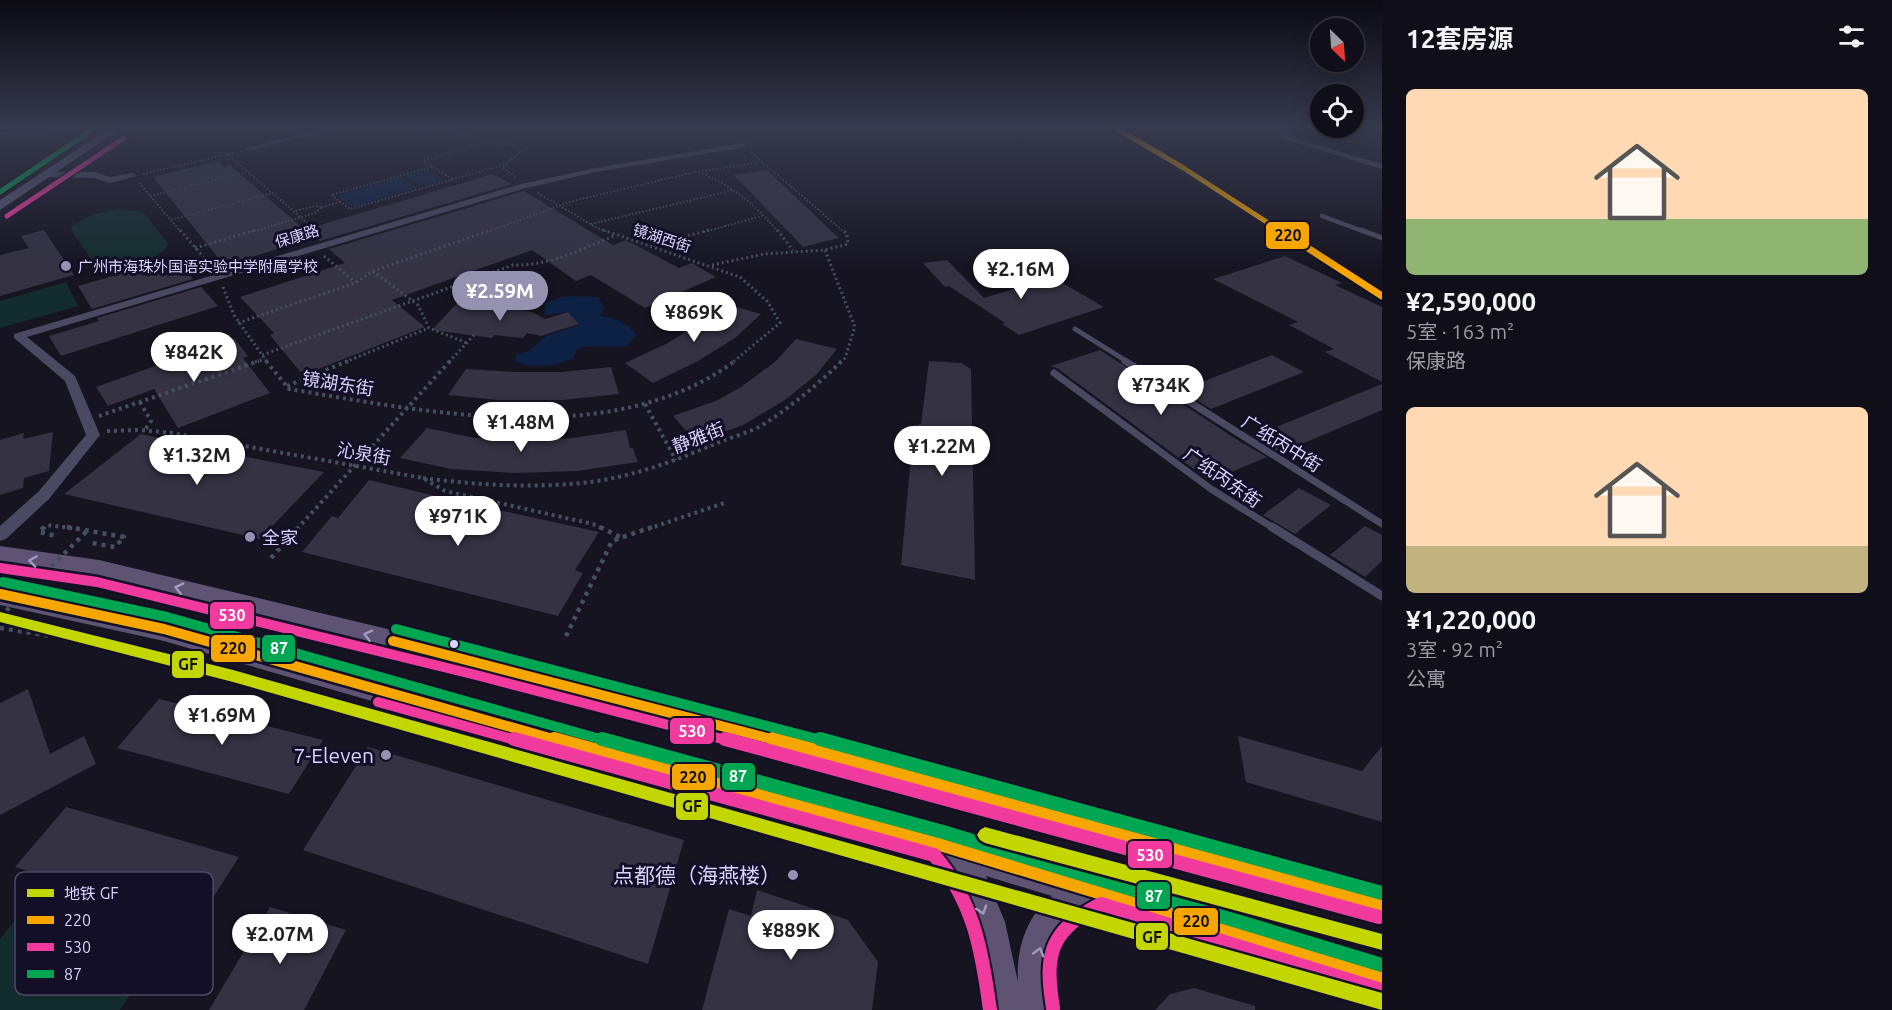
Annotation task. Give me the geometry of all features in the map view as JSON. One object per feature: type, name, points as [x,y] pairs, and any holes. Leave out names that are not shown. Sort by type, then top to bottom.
[{"type":"main road","points":[[0,556],[99,570],[446,654],[1382,905]]},
{"type":"main road","points":[[0,594],[164,629],[521,730],[940,844],[1382,978]]},
{"type":"main road","points":[[940,844],[960,864],[979,899],[993,952],[1002,1010]]},
{"type":"main road","points":[[1041,1010],[1036,983],[1037,959],[1045,934],[1056,916],[1075,903],[1100,891]]},
{"type":"street","points":[[0,206],[46,175]]},
{"type":"street","points":[[95,175],[110,180],[133,176]]},
{"type":"street","name":"保康路","points":[[93,435],[71,379],[18,336],[524,186],[579,175]]},
{"type":"street","points":[[1195,175],[1382,296]]},
{"type":"street","points":[[0,535],[44,495],[93,435]]},
{"type":"lane","points":[[1322,216],[1382,238]]},
{"type":"lane","name":"广纸丙中街","points":[[1075,329],[1382,524]]},
{"type":"lane","name":"广纸丙东街","points":[[1054,373],[1211,489],[1382,596]]},
{"type":"path","points":[[137,175],[133,176],[221,277]]},
{"type":"path","points":[[150,196],[232,175]]},
{"type":"path","points":[[253,175],[332,243]]},
{"type":"path","points":[[403,175],[331,195],[350,209],[467,175]]},
{"type":"path","points":[[446,175],[453,179]]},
{"type":"path","points":[[238,323],[355,283],[373,271],[561,206],[569,201],[681,175]]},
{"type":"path","points":[[704,175],[731,185],[794,251]]},
{"type":"path","points":[[711,266],[764,254],[825,250],[848,244],[847,234],[778,175]]},
{"type":"path","name":"镜湖西街","points":[[524,186],[591,224],[740,277],[768,302],[780,323]]},
{"type":"path","points":[[591,224],[735,189]]},
{"type":"path","points":[[171,220],[273,193]]},
{"type":"path","points":[[295,211],[340,202]]},
{"type":"path","points":[[195,248],[318,212],[322,207]]},
{"type":"path","points":[[652,246],[763,216]]},
{"type":"path","points":[[262,355],[513,265],[536,266],[549,262],[617,234]]},
{"type":"path","points":[[315,248],[355,283]]},
{"type":"path","name":"静雅街","points":[[423,478],[469,484],[530,486],[584,483],[631,474],[676,460],[762,425],[817,385],[845,358],[855,327],[825,250]]},
{"type":"path","points":[[373,271],[418,305],[429,328],[467,343]]},
{"type":"path","name":"镜湖东街","points":[[221,277],[226,302],[238,323],[289,389],[407,409],[536,417],[584,416],[645,404],[700,384],[745,354],[780,323]]},
{"type":"path","points":[[287,386],[429,328]]},
{"type":"path","points":[[271,558],[474,335]]},
{"type":"path","points":[[88,420],[266,359]]},
{"type":"path","points":[[140,402],[151,421],[144,430]]},
{"type":"path","points":[[645,404],[676,460]]},
{"type":"path","name":"沁泉街","points":[[93,435],[112,429],[144,430],[357,465],[423,478],[445,491],[593,524],[622,538]]},
{"type":"path","points":[[567,636],[612,541],[727,502]]},
{"type":"path","points":[[57,536],[39,532],[47,525],[124,537],[115,547],[92,543]]},
{"type":"path","points":[[0,617],[88,530]]},
{"type":"path","points":[[0,628],[51,636]]},
{"type":"green space","points":[[117,209],[143,212],[168,244],[163,251],[156,256],[135,263],[112,265],[94,263],[71,230],[72,226],[91,215]]},
{"type":"green space","points":[[66,282],[78,306],[0,328],[0,301]]},
{"type":"green space","points":[[15,920],[15,995],[130,995],[120,1010],[0,1010],[0,939]]},
{"type":"water","points":[[435,175],[443,180],[421,186],[404,176]]},
{"type":"water","points":[[400,177],[417,187],[352,207],[337,196]]},
{"type":"water","points":[[522,273],[540,280],[546,286],[535,294],[509,290],[480,297],[477,294],[467,293],[469,290],[497,284],[505,277]]},
{"type":"water","points":[[561,297],[598,297],[604,308],[600,316],[621,322],[636,335],[627,346],[577,348],[573,358],[552,365],[537,366],[516,362],[516,354],[529,351],[546,336],[579,325],[569,312],[544,315],[545,303]]},
{"type":"building","points":[[242,175],[314,238],[224,265],[153,177]]},
{"type":"building","points":[[489,175],[495,175],[512,184],[320,241],[307,229]]},
{"type":"building","points":[[734,175],[772,175],[839,238],[803,247]]},
{"type":"building","points":[[524,191],[613,245],[626,240],[679,268],[692,263],[716,277],[645,308],[591,275],[576,281],[532,250],[392,300],[425,327],[303,375],[270,335],[274,333],[240,297],[345,263],[329,249]]},
{"type":"building","points":[[44,230],[74,275],[0,296],[0,255],[29,248],[21,236]]},
{"type":"building","points":[[182,256],[192,271],[187,272],[193,279],[92,309],[78,286]]},
{"type":"building","points":[[1285,256],[1342,283],[1335,285],[1382,307],[1382,382],[1325,352],[1334,349],[1289,325],[1298,322],[1213,279]]},
{"type":"building","points":[[947,260],[984,298],[1052,277],[1104,307],[1019,335],[1002,324],[1005,323],[949,286],[945,287],[923,263]]},
{"type":"building","points":[[201,287],[218,306],[61,356],[49,336],[99,321],[97,318]]},
{"type":"building","points":[[476,301],[532,312],[545,319],[568,312],[579,324],[541,336],[527,333],[523,338],[494,335],[492,338],[432,330],[457,303],[472,305]]},
{"type":"building","points":[[722,303],[761,314],[735,338],[698,361],[653,383],[625,363],[668,343],[696,325]]},
{"type":"building","points":[[234,338],[248,356],[243,358],[270,393],[178,428],[154,389],[108,406],[96,387]]},
{"type":"building","points":[[796,339],[837,349],[816,375],[785,400],[743,425],[696,442],[673,416],[718,400],[741,387],[775,362]]},
{"type":"building","points":[[1100,350],[1267,457],[1210,481],[1057,368],[1051,366]]},
{"type":"building","points":[[1272,355],[1304,372],[1211,409],[1181,390]]},
{"type":"building","points":[[929,361],[961,363],[971,369],[975,580],[901,565],[914,425],[921,424]]},
{"type":"building","points":[[611,367],[619,394],[562,400],[499,400],[448,395],[466,369],[562,372]]},
{"type":"building","points":[[1382,384],[1382,410],[1285,451],[1279,452],[1254,436]]},
{"type":"building","points":[[427,428],[475,438],[527,441],[572,438],[626,430],[630,448],[633,448],[638,462],[577,471],[514,473],[451,469],[400,458]]},
{"type":"building","points":[[53,432],[49,471],[24,478],[23,488],[0,495],[0,440],[24,433],[23,439]]},
{"type":"building","points":[[141,434],[324,472],[260,539],[64,494]]},
{"type":"building","points":[[369,480],[599,532],[575,570],[583,573],[558,616],[302,552],[332,516],[338,518]]},
{"type":"building","points":[[1299,488],[1331,505],[1295,534],[1263,515]]},
{"type":"building","points":[[1365,526],[1382,535],[1382,561],[1365,577],[1330,555]]},
{"type":"building","points":[[28,689],[50,754],[84,736],[96,764],[0,815],[0,703]]},
{"type":"building","points":[[159,699],[323,740],[289,794],[117,748]]},
{"type":"building","points":[[1238,736],[1362,771],[1382,746],[1382,822],[1246,782]]},
{"type":"building","points":[[368,747],[684,840],[648,964],[303,850]]},
{"type":"building","points":[[66,807],[239,857],[213,898],[213,872],[31,872],[15,867]]},
{"type":"building","points":[[757,890],[848,920],[878,962],[872,1010],[702,1010],[729,909],[751,916]]},
{"type":"building","points":[[270,907],[346,930],[304,1010],[209,1010]]},
{"type":"building","points":[[1194,988],[1255,1006],[1255,1010],[1155,1010],[1170,994]]},
{"type":"metro line","name":"GF","points":[[0,617],[233,676],[1382,1002]]},
{"type":"metro line","name":"GF","points":[[985,835],[1382,942]]},
{"type":"transit line","name":"87","points":[[0,192],[25,175]]},
{"type":"transit line","name":"530","points":[[7,216],[68,175]]},
{"type":"transit line","name":"220","points":[[1195,175],[1382,296]]},
{"type":"transit line","name":"530","points":[[0,568],[97,582],[476,675],[754,747],[1379,917]]},
{"type":"transit line","name":"87","points":[[3,582],[167,617],[534,721],[943,832],[1382,965]]},
{"type":"transit line","name":"220","points":[[0,594],[164,629],[531,733],[940,844],[1382,978]]},
{"type":"transit line","name":"87","points":[[396,629],[760,723],[1382,893]]},
{"type":"transit line","name":"220","points":[[393,641],[757,735],[1382,905]]},
{"type":"transit line","name":"530","points":[[378,702],[934,855],[948,871],[968,907],[980,947],[990,1010]]},
{"type":"transit line","name":"530","points":[[1053,1008],[1049,972],[1053,944],[1070,922],[1101,904],[1378,989]]},
{"type":"place","name":"广州市海珠外国语实验中学附属学校","points":[[66,266]]},
{"type":"place","name":"全家","points":[[250,537]]},
{"type":"place","name":"7-Eleven","points":[[386,755]]},
{"type":"place","name":"点都德（海燕楼）","points":[[793,875]]}]
